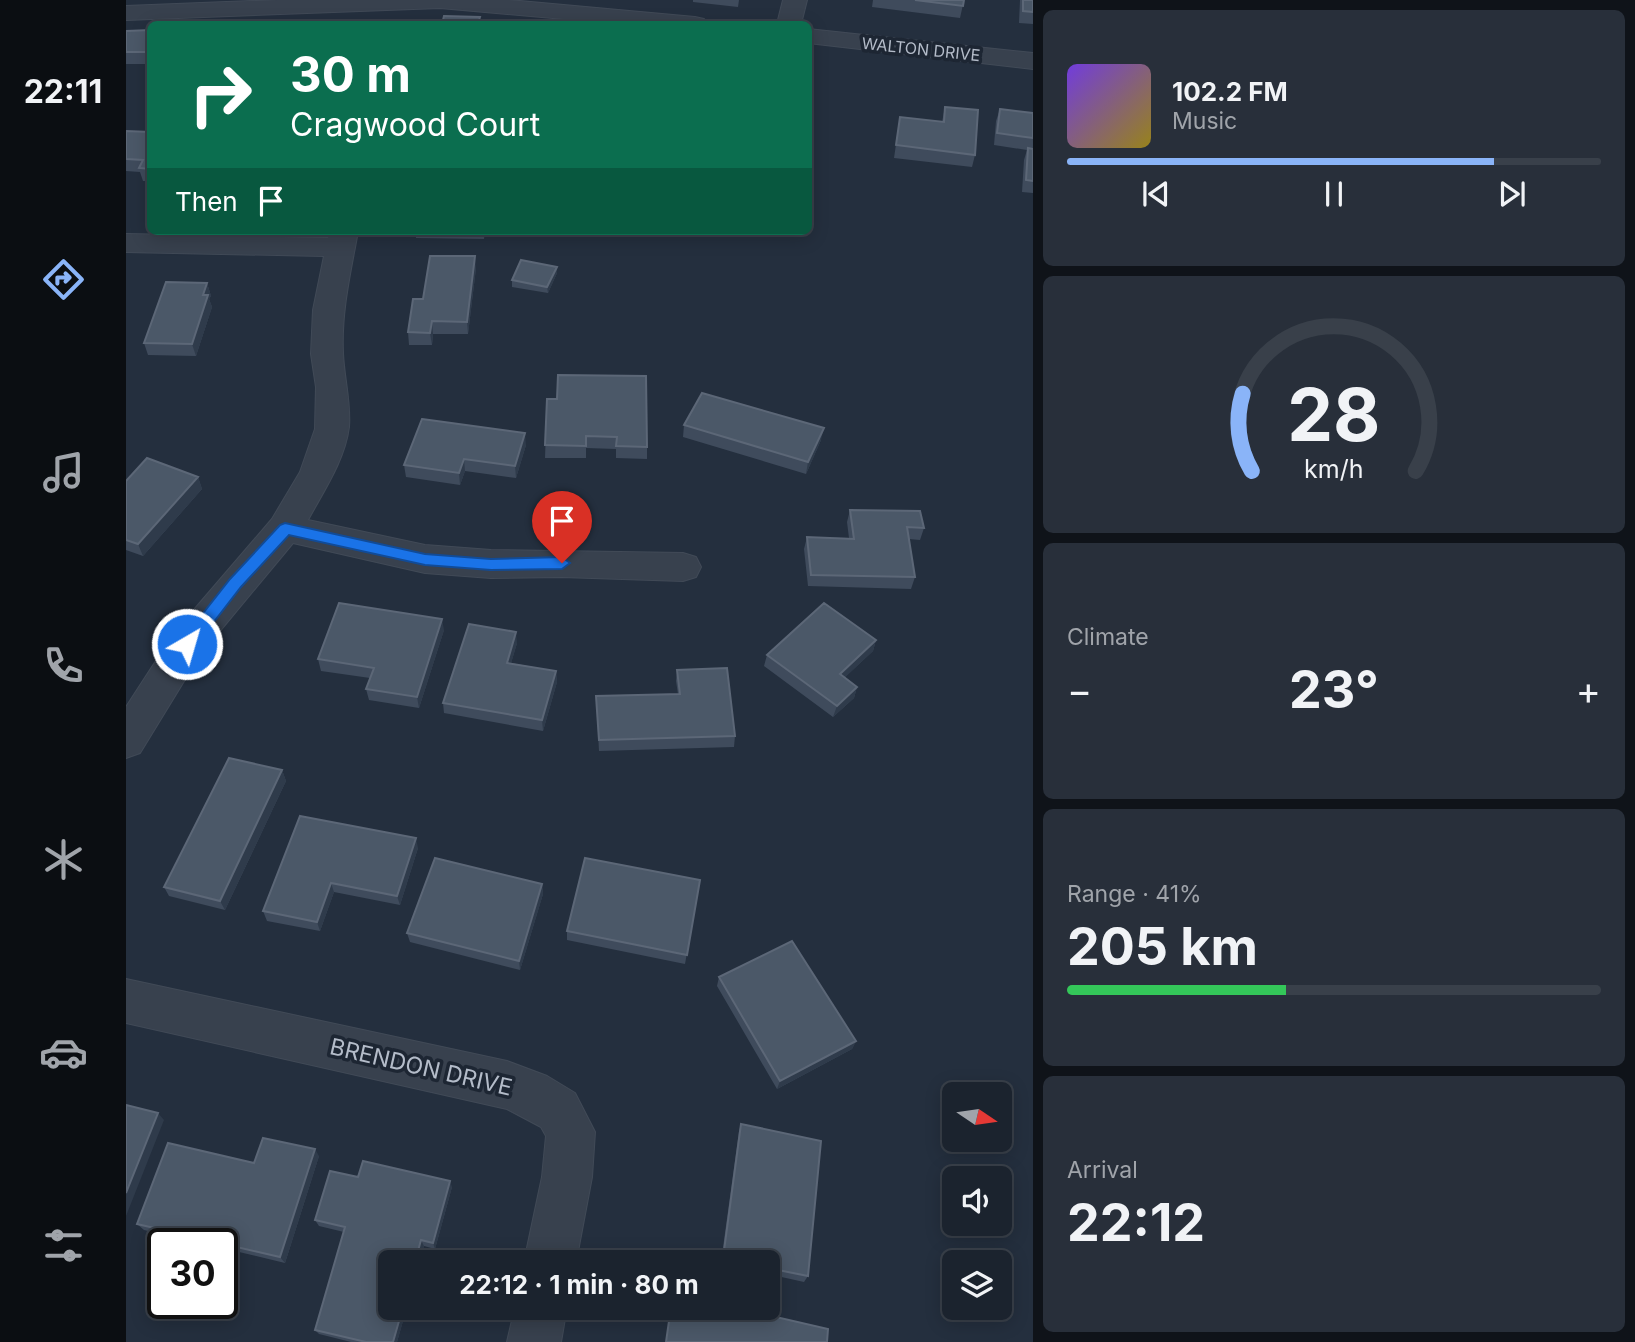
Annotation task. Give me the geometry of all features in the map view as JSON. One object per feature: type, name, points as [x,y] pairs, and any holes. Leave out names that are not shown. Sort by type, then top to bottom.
[{"type":"street","points":[[790,21],[795,0]]},
{"type":"street","points":[[126,13],[386,13],[440,1],[665,21]]},
{"type":"street","name":"WALTON DRIVE","points":[[812,36],[1033,61]]},
{"type":"street","points":[[126,243],[342,239],[328,310],[327,354],[332,387],[332,429],[317,473],[285,528],[187,644],[126,741]]},
{"type":"street","points":[[285,528],[425,559],[491,564],[562,563],[683,567]]},
{"type":"street","name":"BRENDON DRIVE","points":[[126,1001],[507,1085],[530,1093],[558,1110],[571,1132],[568,1177],[553,1250]]},
{"type":"street","points":[[534,1342],[538,1320]]},
{"type":"building","points":[[915,0],[964,0],[963,6]]},
{"type":"building","points":[[1023,0],[1033,0],[1033,12],[1023,11]]},
{"type":"building","points":[[444,16],[480,17],[479,21],[443,21]]},
{"type":"building","points":[[147,30],[147,52],[126,52],[126,31]]},
{"type":"building","points":[[945,107],[978,110],[975,155],[896,145],[900,117],[944,122]]},
{"type":"building","points":[[1000,109],[1033,113],[1033,138],[997,133]]},
{"type":"building","points":[[126,131],[147,132],[147,169],[139,168],[143,160],[126,159]]},
{"type":"building","points":[[1028,148],[1033,149],[1033,181],[1026,180]]},
{"type":"building","points":[[430,256],[475,256],[467,322],[432,321],[430,333],[408,332],[413,299],[423,299]]},
{"type":"building","points":[[521,260],[557,267],[547,287],[512,280]]},
{"type":"building","points":[[166,282],[207,283],[203,295],[208,295],[192,344],[144,343]]},
{"type":"building","points":[[558,375],[646,376],[647,447],[616,446],[617,437],[586,436],[586,446],[545,445],[547,399],[557,399]]},
{"type":"building","points":[[702,393],[824,428],[808,462],[684,425]]},
{"type":"building","points":[[422,419],[525,433],[515,466],[464,459],[459,473],[404,465]]},
{"type":"building","points":[[147,458],[198,477],[138,544],[126,540],[126,481]]},
{"type":"building","points":[[850,510],[920,511],[924,528],[907,527],[915,577],[811,575],[807,537],[854,539]]},
{"type":"building","points":[[339,603],[442,619],[417,697],[366,689],[374,668],[318,659]]},
{"type":"building","points":[[824,603],[876,640],[840,674],[857,687],[837,706],[767,655]]},
{"type":"building","points":[[469,624],[516,632],[507,663],[556,671],[542,720],[443,703]]},
{"type":"building","points":[[727,668],[735,736],[599,740],[596,696],[680,694],[677,670]]},
{"type":"building","points":[[229,758],[282,770],[220,901],[164,887]]},
{"type":"building","points":[[300,816],[416,838],[397,896],[331,883],[317,922],[263,911]]},
{"type":"building","points":[[435,858],[542,884],[519,961],[407,933]]},
{"type":"building","points":[[585,858],[700,880],[687,955],[567,931]]},
{"type":"building","points":[[792,941],[856,1041],[780,1081],[719,977]]},
{"type":"building","points":[[126,1105],[158,1113],[126,1193]]},
{"type":"building","points":[[741,1124],[821,1141],[808,1276],[780,1270],[780,1250],[724,1250]]},
{"type":"building","points":[[263,1138],[315,1149],[280,1257],[238,1247],[238,1228],[154,1228],[137,1224],[168,1143],[254,1163]]},
{"type":"building","points":[[363,1161],[450,1181],[433,1243],[421,1240],[418,1250],[378,1250],[378,1320],[399,1320],[393,1342],[366,1342],[315,1330],[345,1227],[315,1220],[330,1171],[358,1177]]},
{"type":"building","points":[[780,1318],[828,1329],[827,1342],[666,1342],[669,1320],[780,1320]]},
{"type":"route","points":[[187,644],[285,528],[425,559],[491,564],[562,563]]}]
